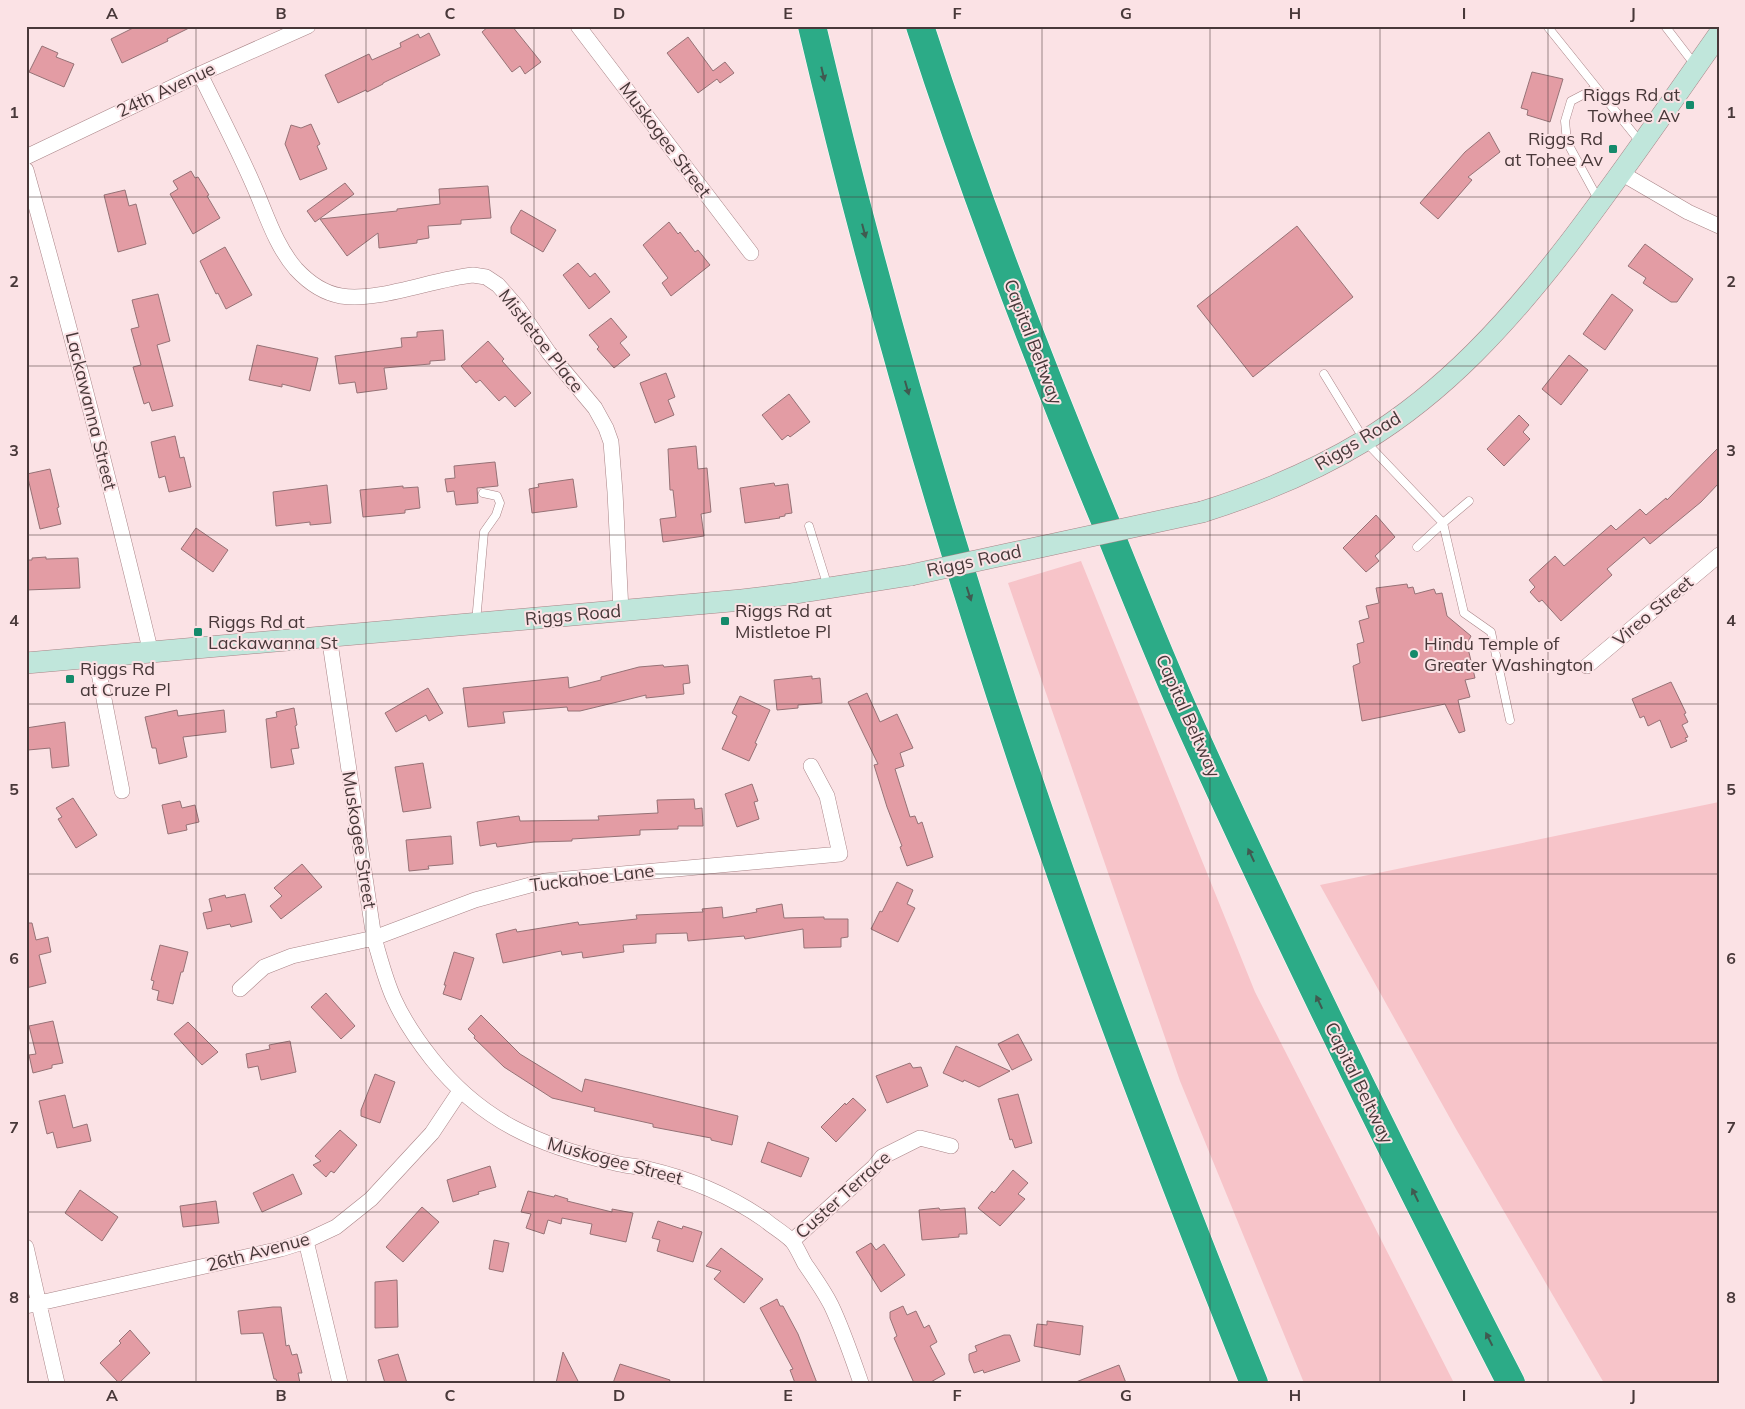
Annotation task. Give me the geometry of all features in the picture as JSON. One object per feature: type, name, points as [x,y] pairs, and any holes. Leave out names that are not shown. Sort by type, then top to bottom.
[{"type":"highway","points":[[812,26],[864,231],[948,530],[1017,744],[1070,900],[1135,1079],[1254,1383]]},
{"type":"highway","name":"Capital Beltway","points":[[920,26],[982,209],[1030,337],[1181,704],[1327,1018],[1442,1250],[1511,1383]]},
{"type":"main road","name":"Riggs Road","points":[[26,663],[762,598],[911,575],[1202,512],[1240,500],[1322,465],[1365,441],[1444,383],[1477,352],[1530,293],[1600,203],[1719,34]]},
{"type":"street","name":"24th Avenue","points":[[26,157],[200,74],[308,26]]},
{"type":"street","name":"Muskogee Street","points":[[578,26],[751,253]]},
{"type":"street","name":"Mistletoe Place","points":[[200,74],[253,184],[272,230],[296,269],[311,283],[327,292],[342,296],[366,296],[473,275],[486,277],[498,285],[518,308],[549,353],[595,408],[611,442],[621,611]]},
{"type":"street","name":"Lackawanna Street","points":[[26,170],[68,321],[151,653]]},
{"type":"street","points":[[1621,174],[1688,212],[1719,226]]},
{"type":"street","name":"Vireo Street","points":[[1587,666],[1719,555]]},
{"type":"street","name":"Muskogee Street","points":[[329,636],[374,938],[384,975],[404,1019],[421,1045],[460,1091],[490,1115],[518,1131],[546,1143],[616,1164],[646,1168],[709,1187],[754,1212],[792,1241],[831,1306],[861,1383]]},
{"type":"street","points":[[96,658],[122,791]]},
{"type":"street","name":"Tuckahoe Lane","points":[[240,988],[264,967],[292,956],[374,938],[475,900],[545,881],[840,854],[827,796],[811,766]]},
{"type":"street","name":"26th Avenue","points":[[33,1305],[281,1250],[336,1227],[371,1199],[432,1133],[460,1091]]},
{"type":"street","name":"Custer Terrace","points":[[792,1241],[874,1167],[882,1157],[920,1138],[951,1146]]},
{"type":"street","points":[[306,1241],[340,1383]]},
{"type":"street","points":[[26,1247],[33,1305],[57,1383]]},
{"type":"lane","points":[[1547,26],[1642,145]]},
{"type":"lane","points":[[1665,26],[1696,67]]},
{"type":"lane","points":[[1596,88],[1571,101],[1565,121],[1567,142],[1600,203]]},
{"type":"lane","points":[[1324,374],[1365,441],[1443,523],[1464,614],[1491,632],[1510,720]]},
{"type":"lane","points":[[476,623],[484,532],[496,515],[500,503],[497,496],[483,493]]},
{"type":"lane","points":[[1417,547],[1469,501]]},
{"type":"lane","points":[[809,526],[829,589]]},
{"type":"shaded area","points":[[1081,561],[1255,992],[1454,1383],[1304,1383],[1180,1081],[1008,583]]},
{"type":"shaded area","points":[[1719,802],[1719,1383],[1604,1383],[1456,1129],[1320,885]]},
{"type":"building","points":[[137,26],[193,26],[167,39],[168,41],[122,63],[111,39]]},
{"type":"building","points":[[489,26],[512,26],[541,62],[525,74],[520,66],[512,72],[482,32]]},
{"type":"building","points":[[429,33],[440,55],[367,92],[366,90],[338,103],[325,75],[369,54],[372,60],[401,47],[400,43],[418,34],[420,38]]},
{"type":"building","points":[[688,37],[713,71],[725,62],[734,73],[720,83],[717,79],[698,93],[667,53]]},
{"type":"building","points":[[42,46],[58,53],[56,57],[74,64],[64,87],[29,72]]},
{"type":"building","points":[[1532,72],[1563,79],[1550,122],[1527,115],[1528,110],[1521,108]]},
{"type":"building","points":[[311,124],[320,144],[317,146],[327,169],[300,180],[285,144],[291,125],[301,128]]},
{"type":"building","points":[[1489,132],[1500,152],[1468,177],[1472,180],[1438,219],[1420,203],[1465,152]]},
{"type":"building","points":[[191,171],[195,178],[198,177],[220,218],[193,234],[170,194],[178,189],[173,181]]},
{"type":"building","points":[[345,183],[354,194],[315,222],[307,211]]},
{"type":"building","points":[[488,186],[491,218],[461,220],[461,224],[428,226],[429,238],[417,240],[417,243],[379,248],[378,233],[347,256],[320,219],[397,211],[397,209],[440,204],[439,189]]},
{"type":"building","points":[[125,190],[129,206],[136,204],[146,244],[118,252],[104,195]]},
{"type":"building","points":[[521,210],[556,230],[543,252],[511,233],[511,227]]},
{"type":"building","points":[[669,222],[678,234],[680,232],[695,252],[698,250],[710,265],[671,296],[662,283],[668,278],[643,245]]},
{"type":"building","points":[[1297,226],[1353,297],[1253,377],[1197,306]]},
{"type":"building","points":[[1645,244],[1693,279],[1677,302],[1671,302],[1643,283],[1646,278],[1628,266]]},
{"type":"building","points":[[225,247],[252,295],[226,309],[218,293],[216,294],[200,261]]},
{"type":"building","points":[[578,263],[590,277],[595,273],[610,292],[589,309],[563,275]]},
{"type":"building","points":[[158,294],[170,341],[157,345],[173,406],[152,411],[149,402],[144,404],[133,367],[141,365],[131,329],[139,327],[132,300]]},
{"type":"building","points":[[1612,294],[1633,310],[1605,350],[1583,334]]},
{"type":"building","points":[[611,318],[627,337],[620,343],[630,355],[614,368],[597,349],[599,347],[589,335]]},
{"type":"building","points":[[443,330],[445,360],[430,361],[430,364],[384,368],[387,389],[357,393],[355,382],[339,384],[335,356],[402,347],[401,338],[417,337],[417,332]]},
{"type":"building","points":[[488,341],[504,359],[502,361],[531,393],[515,407],[505,396],[499,401],[480,380],[476,383],[461,366]]},
{"type":"building","points":[[257,345],[318,358],[310,391],[282,384],[282,387],[249,380]]},
{"type":"building","points":[[1569,355],[1588,370],[1561,405],[1542,389]]},
{"type":"building","points":[[666,373],[675,397],[668,400],[674,415],[655,423],[640,383]]},
{"type":"building","points":[[789,394],[810,422],[790,437],[788,435],[782,440],[762,415]]},
{"type":"building","points":[[1519,415],[1529,425],[1523,432],[1530,439],[1504,466],[1487,449]]},
{"type":"building","points":[[175,436],[180,458],[184,457],[191,487],[169,492],[165,476],[159,478],[151,442]]},
{"type":"building","points":[[696,446],[698,469],[707,468],[711,512],[701,514],[704,536],[663,542],[660,519],[676,517],[673,490],[670,490],[668,449]]},
{"type":"building","points":[[1719,447],[1719,483],[1701,502],[1650,544],[1644,537],[1607,569],[1612,575],[1561,621],[1542,600],[1539,602],[1530,592],[1535,587],[1529,580],[1555,556],[1564,566],[1611,525],[1616,530],[1640,509],[1646,515],[1666,498],[1667,500]]},
{"type":"building","points":[[495,462],[498,486],[477,488],[478,503],[456,505],[454,491],[447,492],[445,479],[455,478],[454,466]]},
{"type":"building","points":[[50,469],[61,524],[40,529],[27,474]]},
{"type":"building","points":[[573,479],[577,507],[532,513],[529,489],[539,487],[538,484]]},
{"type":"building","points":[[774,483],[775,486],[788,484],[792,513],[785,514],[785,516],[780,518],[745,523],[740,488]]},
{"type":"building","points":[[327,485],[331,523],[310,525],[310,522],[276,526],[273,492]]},
{"type":"building","points":[[403,486],[403,488],[418,487],[420,508],[405,510],[405,513],[363,517],[360,490]]},
{"type":"building","points":[[1376,515],[1395,537],[1375,556],[1379,561],[1366,572],[1343,548]]},
{"type":"building","points":[[196,528],[228,550],[213,572],[181,549]]},
{"type":"building","points":[[46,557],[46,559],[78,558],[80,588],[26,590],[26,560]]},
{"type":"building","name":"Hindu Temple of Greater Washington","points":[[1407,584],[1408,588],[1413,587],[1415,594],[1434,589],[1436,594],[1442,593],[1447,616],[1471,636],[1467,644],[1475,678],[1465,680],[1470,697],[1458,700],[1465,731],[1459,733],[1445,704],[1362,721],[1353,666],[1360,663],[1357,644],[1364,642],[1359,621],[1369,618],[1366,606],[1379,603],[1376,588]]},
{"type":"building","points":[[663,665],[664,667],[688,665],[690,683],[683,684],[684,694],[646,698],[646,695],[580,711],[568,711],[567,707],[503,712],[505,723],[468,727],[463,688],[568,677],[569,688],[601,680],[601,677],[639,667]]},
{"type":"building","points":[[812,676],[812,679],[820,678],[822,703],[798,705],[798,708],[777,710],[774,680]]},
{"type":"building","points":[[1671,682],[1686,713],[1684,714],[1688,722],[1682,725],[1688,737],[1685,738],[1687,741],[1671,748],[1660,720],[1648,726],[1644,716],[1640,718],[1632,699]]},
{"type":"building","points":[[428,688],[443,713],[429,721],[426,715],[396,732],[385,713]]},
{"type":"building","points":[[867,693],[880,722],[897,714],[913,748],[900,753],[904,766],[895,769],[910,817],[915,816],[918,824],[922,822],[933,857],[907,866],[874,765],[878,764],[848,702]]},
{"type":"building","points":[[740,696],[770,710],[749,761],[722,749],[737,716],[732,713]]},
{"type":"building","points":[[294,708],[299,748],[291,749],[294,764],[271,768],[266,719],[277,717],[276,712]]},
{"type":"building","points":[[177,710],[178,716],[224,710],[226,732],[183,737],[187,757],[159,764],[156,748],[152,748],[145,717]]},
{"type":"building","points":[[65,722],[69,766],[52,768],[50,748],[28,750],[26,728]]},
{"type":"building","points":[[423,763],[431,808],[403,812],[395,767]]},
{"type":"building","points":[[752,784],[758,801],[754,802],[759,819],[737,827],[725,794]]},
{"type":"building","points":[[73,798],[97,835],[76,848],[58,819],[62,817],[56,808]]},
{"type":"building","points":[[694,799],[695,809],[702,808],[703,826],[678,826],[678,829],[640,830],[640,835],[572,839],[572,841],[534,842],[497,847],[496,843],[480,846],[477,822],[519,816],[520,821],[599,820],[598,816],[658,813],[657,800]]},
{"type":"building","points":[[180,801],[182,808],[195,805],[199,822],[186,825],[187,830],[168,834],[162,805]]},
{"type":"building","points":[[451,836],[453,864],[428,866],[429,869],[409,871],[406,840]]},
{"type":"building","points":[[302,864],[322,887],[281,919],[270,906],[282,896],[274,888]]},
{"type":"building","points":[[897,882],[913,890],[907,904],[915,908],[898,942],[871,929]]},
{"type":"building","points":[[245,894],[252,922],[231,927],[230,924],[207,929],[203,913],[212,911],[209,899],[225,895],[226,898]]},
{"type":"building","points":[[782,904],[784,918],[824,917],[824,919],[848,919],[848,937],[841,938],[841,947],[804,948],[803,929],[745,939],[744,936],[688,941],[687,933],[656,934],[656,943],[623,945],[624,952],[583,958],[582,952],[562,955],[561,951],[503,963],[496,934],[516,929],[517,932],[578,922],[579,925],[637,919],[636,915],[703,912],[702,909],[722,907],[723,918],[757,912],[756,909]]},
{"type":"building","points":[[26,923],[32,923],[36,940],[48,937],[51,952],[39,955],[46,983],[26,988]]},
{"type":"building","points":[[160,945],[188,952],[173,1004],[157,1000],[159,991],[152,989],[154,981],[151,980]]},
{"type":"building","points":[[454,952],[474,958],[461,1000],[443,994]]},
{"type":"building","points":[[326,993],[355,1026],[341,1039],[311,1007]]},
{"type":"building","points":[[481,1015],[520,1054],[582,1092],[585,1079],[738,1116],[732,1145],[711,1140],[711,1138],[653,1127],[653,1124],[594,1111],[595,1108],[552,1098],[504,1067],[474,1038],[475,1036],[468,1029]]},
{"type":"building","points":[[53,1021],[63,1063],[52,1065],[52,1068],[33,1073],[29,1055],[36,1054],[29,1026]]},
{"type":"building","points":[[188,1022],[218,1052],[202,1065],[174,1034]]},
{"type":"building","points":[[1018,1034],[1032,1060],[1012,1070],[998,1044]]},
{"type":"building","points":[[290,1041],[296,1072],[261,1080],[258,1066],[248,1068],[246,1054],[270,1049],[269,1045]]},
{"type":"building","points":[[956,1046],[1010,1071],[979,1087],[943,1073]]},
{"type":"building","points":[[910,1063],[913,1068],[921,1067],[928,1086],[887,1103],[876,1076]]},
{"type":"building","points":[[375,1074],[395,1082],[380,1123],[361,1116],[361,1110]]},
{"type":"building","points":[[1018,1094],[1032,1143],[1015,1148],[1012,1139],[1010,1140],[998,1099]]},
{"type":"building","points":[[65,1095],[73,1128],[87,1124],[91,1141],[57,1148],[53,1132],[47,1134],[39,1101]]},
{"type":"building","points":[[853,1098],[866,1110],[836,1142],[821,1127],[845,1103],[846,1105]]},
{"type":"building","points":[[340,1130],[357,1145],[334,1173],[331,1171],[326,1177],[313,1165],[321,1161],[315,1156]]},
{"type":"building","points":[[768,1142],[809,1158],[801,1177],[761,1162]]},
{"type":"building","points":[[490,1166],[496,1187],[453,1202],[447,1180]]},
{"type":"building","points":[[1013,1170],[1028,1183],[1018,1194],[1025,1199],[1000,1226],[978,1208],[992,1191],[994,1193]]},
{"type":"building","points":[[293,1174],[302,1194],[262,1212],[253,1193]]},
{"type":"building","points":[[80,1190],[118,1217],[102,1241],[65,1213]]},
{"type":"building","points":[[528,1191],[554,1197],[555,1195],[568,1199],[567,1201],[612,1212],[612,1209],[633,1213],[626,1242],[590,1234],[592,1224],[562,1218],[561,1224],[548,1220],[544,1234],[526,1228],[531,1214],[521,1212]]},
{"type":"building","points":[[216,1201],[219,1223],[183,1227],[180,1206]]},
{"type":"building","points":[[422,1207],[439,1222],[403,1262],[386,1247]]},
{"type":"building","points":[[939,1208],[940,1210],[965,1208],[967,1234],[959,1234],[959,1237],[922,1240],[919,1210]]},
{"type":"building","points":[[658,1221],[682,1229],[683,1226],[702,1232],[693,1262],[657,1251],[660,1240],[652,1238]]},
{"type":"building","points":[[494,1240],[509,1243],[503,1272],[489,1269]]},
{"type":"building","points":[[871,1243],[876,1250],[884,1244],[905,1275],[881,1292],[856,1252]]},
{"type":"building","points":[[721,1248],[763,1279],[744,1303],[714,1279],[721,1271],[706,1266]]},
{"type":"building","points":[[397,1280],[398,1327],[375,1328],[375,1282]]},
{"type":"building","points":[[777,1299],[780,1306],[783,1306],[798,1334],[817,1383],[795,1383],[790,1370],[793,1369],[760,1308]]},
{"type":"building","points":[[903,1306],[907,1315],[916,1311],[924,1328],[929,1325],[937,1342],[930,1346],[945,1374],[929,1383],[914,1383],[894,1338],[897,1336],[890,1318],[890,1312]]},
{"type":"building","points":[[281,1307],[286,1346],[289,1345],[292,1355],[297,1354],[302,1373],[298,1373],[300,1383],[277,1383],[276,1379],[274,1379],[263,1333],[241,1334],[238,1311]]},
{"type":"building","points":[[1047,1321],[1083,1326],[1080,1355],[1034,1346],[1037,1324],[1047,1325]]},
{"type":"building","points":[[130,1330],[150,1353],[119,1383],[100,1363],[121,1343],[119,1341]]},
{"type":"building","points":[[1004,1335],[1010,1335],[1020,1361],[984,1373],[983,1370],[974,1373],[969,1360],[969,1354],[977,1351],[975,1346]]},
{"type":"building","points":[[563,1352],[579,1383],[556,1383]]},
{"type":"building","points":[[398,1354],[407,1383],[385,1383],[378,1360]]},
{"type":"building","points":[[620,1364],[670,1380],[669,1383],[613,1383]]},
{"type":"building","points":[[1119,1365],[1126,1383],[1076,1383],[1076,1382]]},
{"type":"place","name":"Riggs Rd at Towhee Av","points":[[1690,105]]},
{"type":"place","name":"Riggs Rd at Tohee Av","points":[[1613,149]]},
{"type":"place","name":"Riggs Rd at Mistletoe Pl","points":[[725,621]]},
{"type":"place","name":"Riggs Rd at Lackawanna St","points":[[198,632]]},
{"type":"place","name":"Hindu Temple of Greater Washington","points":[[1414,654]]},
{"type":"place","name":"Riggs Rd at Cruze Pl","points":[[70,679]]}]
